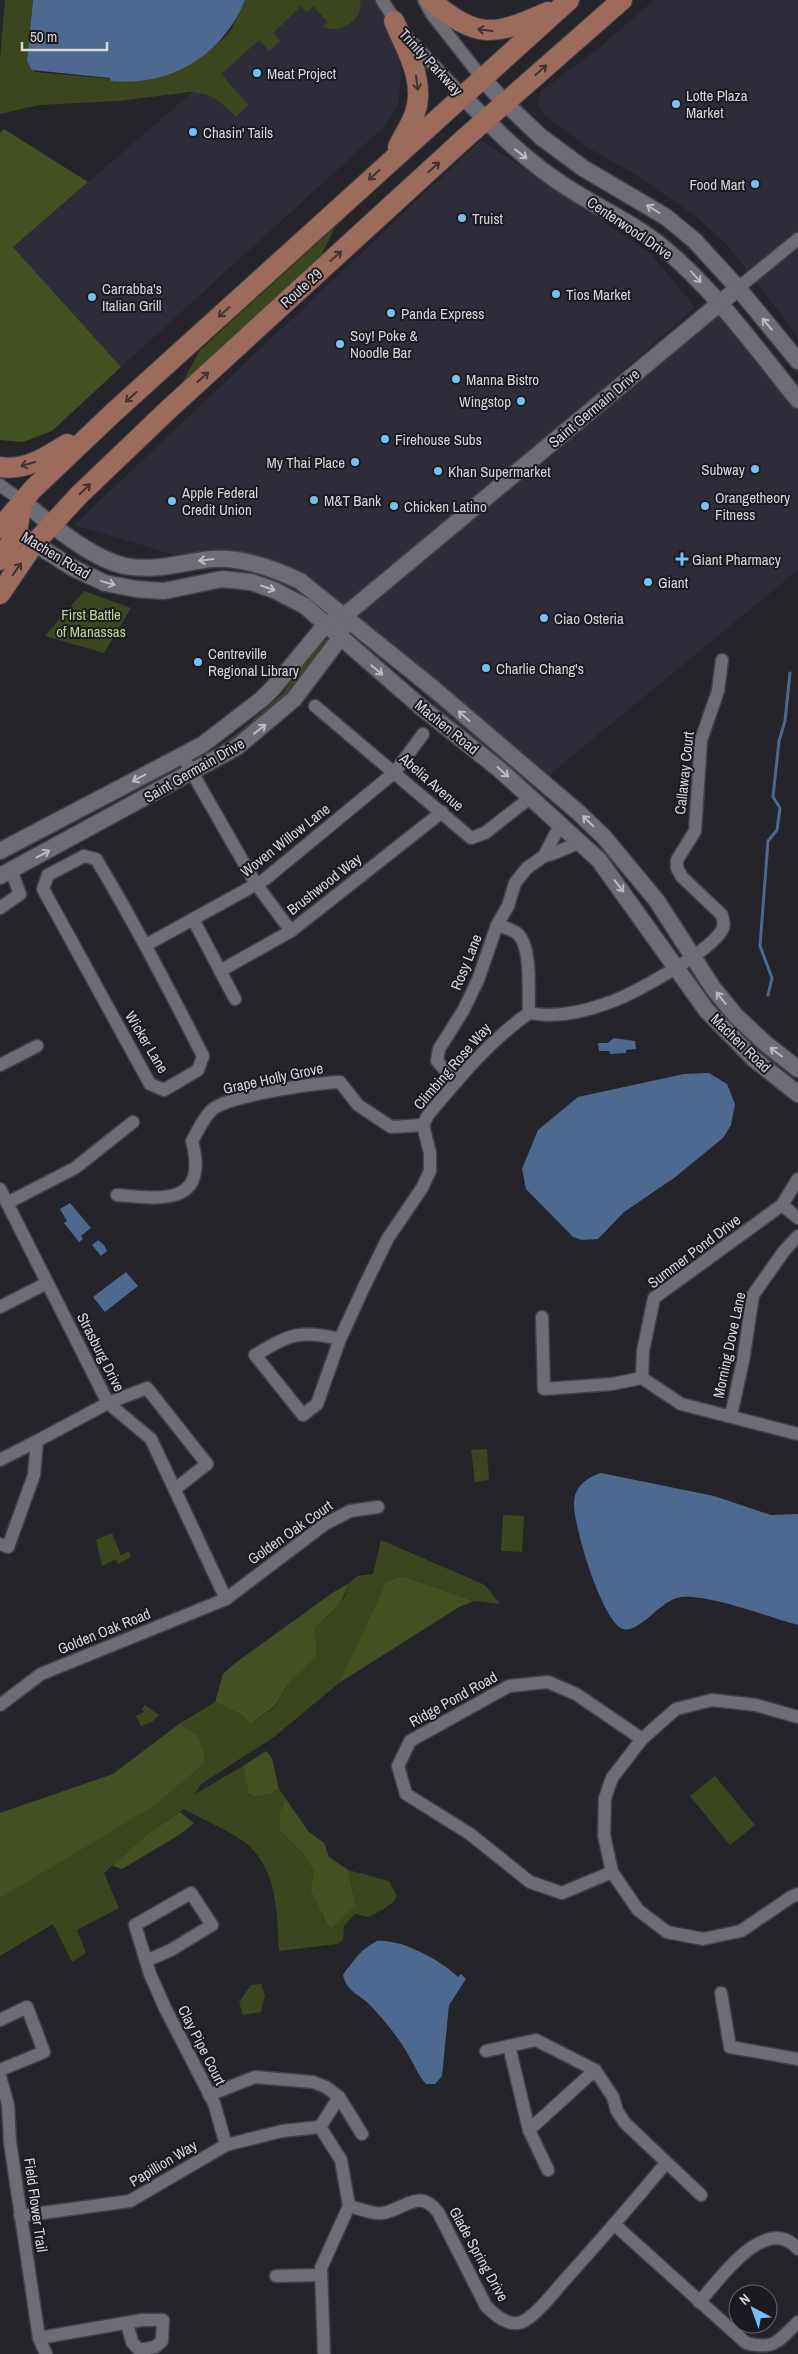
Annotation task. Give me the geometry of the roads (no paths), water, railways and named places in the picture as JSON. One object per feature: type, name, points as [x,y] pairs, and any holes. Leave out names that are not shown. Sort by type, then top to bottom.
[{"type":"main road","points":[[430,0],[450,17],[470,28],[490,32],[511,28],[566,2]]},
{"type":"main road","name":"Route 29","points":[[0,594],[34,544],[79,494],[169,409],[486,120],[622,0]]},
{"type":"main road","points":[[0,560],[5,526],[22,501],[114,412],[566,2]]},
{"type":"main road","points":[[392,159],[415,112],[419,96],[413,65],[394,21]]},
{"type":"main road","points":[[0,467],[18,467],[46,458],[114,412]]},
{"type":"street","name":"Trinity Parkway","points":[[382,0],[394,21],[422,54],[486,120]]},
{"type":"street","name":"Trinity Parkway","points":[[424,0],[436,20],[482,78],[505,103]]},
{"type":"street","name":"Centerwood Drive","points":[[505,103],[541,138],[562,154],[666,217],[694,240],[738,288],[798,361]]},
{"type":"street","name":"Centerwood Drive","points":[[486,120],[514,148],[541,169],[663,247],[692,272],[798,400]]},
{"type":"street","name":"Saint Germain Drive","points":[[0,850],[182,756],[202,744],[262,699],[326,624],[344,616],[798,239]]},
{"type":"street","points":[[0,485],[22,501]]},
{"type":"street","name":"Machen Road","points":[[22,501],[93,553],[125,566],[151,567],[214,559],[252,562],[279,571],[300,581],[434,689],[579,813],[604,837],[657,901],[692,956],[736,1016],[766,1044],[798,1069]]},
{"type":"street","name":"Machen Road","points":[[5,526],[73,568],[105,583],[136,589],[164,590],[222,579],[251,582],[274,590],[305,606],[421,707],[499,769],[599,860],[707,1011],[754,1059],[798,1094]]},
{"type":"street","name":"Saint Germain Drive","points":[[6,873],[237,747],[267,724],[294,699],[340,638],[344,616]]},
{"type":"street","name":"Callaway Court","points":[[677,967],[722,931],[724,923],[717,909],[682,877],[677,868],[677,860],[695,831],[701,740],[718,691],[722,660]]},
{"type":"street","name":"Abelia Avenue","points":[[315,706],[396,772],[471,838],[484,833],[531,798]]},
{"type":"street","name":"Woven Willow Lane","points":[[146,945],[264,880],[396,772],[423,734]]},
{"type":"street","points":[[182,756],[256,884],[291,931]]},
{"type":"street","name":"Brushwood Way","points":[[220,971],[291,931],[442,812]]},
{"type":"street","name":"Rosy Lane","points":[[544,856],[560,825]]},
{"type":"street","name":"Rosy Lane","points":[[456,1082],[437,1061],[439,1049],[463,1011],[478,980],[497,925],[508,906],[515,883],[527,868],[544,856],[581,844]]},
{"type":"street","name":"Wicker Lane","points":[[84,856],[96,859],[146,945],[203,1056],[198,1070],[164,1090],[150,1084],[43,888],[48,875],[84,856]]},
{"type":"street","points":[[0,908],[20,894],[6,873]]},
{"type":"street","points":[[193,919],[235,999]]},
{"type":"street","points":[[497,925],[513,930],[520,936],[527,948],[529,1013],[540,1015],[579,1011],[605,1004],[631,993],[677,967]]},
{"type":"street","name":"Climbing Rose Way","points":[[340,1339],[318,1333],[298,1334],[278,1340],[255,1355],[303,1415],[317,1404],[340,1339],[388,1238],[422,1188],[430,1171],[430,1153],[423,1125],[428,1115],[484,1050],[506,1029],[529,1013]]},
{"type":"street","points":[[0,1065],[37,1046]]},
{"type":"street","name":"Grape Holly Grove","points":[[117,1194],[164,1198],[178,1194],[191,1183],[196,1168],[196,1157],[192,1141],[212,1110],[226,1102],[318,1083],[340,1082],[358,1105],[391,1127],[423,1125]]},
{"type":"street","points":[[8,1203],[75,1168],[133,1122]]},
{"type":"street","name":"Summer Pond Drive","points":[[642,1378],[644,1351],[654,1298],[782,1205],[798,1179]]},
{"type":"street","name":"Strasburg Drive","points":[[0,1190],[108,1404],[152,1439],[226,1599]]},
{"type":"street","points":[[782,1205],[798,1218]]},
{"type":"street","name":"Morning Dove Lane","points":[[731,1415],[743,1361],[753,1295],[784,1251],[798,1236]]},
{"type":"street","points":[[0,1307],[47,1283]]},
{"type":"street","points":[[542,1317],[544,1389],[612,1384],[642,1378],[681,1404],[731,1415],[798,1434]]},
{"type":"street","points":[[0,1460],[108,1404],[147,1388],[207,1464],[175,1489]]},
{"type":"street","points":[[0,1544],[8,1548],[34,1475],[37,1441]]},
{"type":"street","name":"Golden Oak Court","points":[[226,1599],[325,1524],[350,1511],[378,1507]]},
{"type":"street","name":"Golden Oak Road","points":[[0,1705],[41,1674],[226,1599]]},
{"type":"street","name":"Ridge Pond Road","points":[[612,1872],[562,1893],[530,1882],[470,1834],[406,1794],[398,1766],[410,1742],[509,1686],[548,1682],[576,1694],[642,1739]]},
{"type":"street","points":[[798,1716],[756,1705],[712,1700],[676,1709],[642,1739],[612,1778],[605,1798],[604,1835],[612,1872],[638,1910],[667,1932],[703,1939],[741,1931],[798,1894]]},
{"type":"street","name":"Clay Pipe Court","points":[[146,1961],[171,1950],[212,1925],[191,1892],[134,1926],[146,1961],[165,2008],[210,2095],[226,2145]]},
{"type":"street","points":[[721,1993],[730,2047],[798,2059]]},
{"type":"street","points":[[0,2020],[27,2007],[44,2052],[0,2070]]},
{"type":"street","points":[[486,2051],[536,2040],[595,2070],[613,2097],[617,2112],[625,2123],[666,2164],[701,2195]]},
{"type":"street","points":[[509,2046],[529,2130],[548,2170]]},
{"type":"street","points":[[529,2130],[595,2070]]},
{"type":"street","name":"Field Flower Trail","points":[[0,2076],[8,2105],[10,2142],[39,2338],[46,2354]]},
{"type":"street","points":[[210,2095],[255,2077],[274,2077],[313,2082],[326,2087],[339,2097],[362,2134]]},
{"type":"street","points":[[324,2354],[321,2268],[349,2206],[341,2160],[320,2127],[339,2097]]},
{"type":"street","name":"Papillion Way","points":[[20,2216],[130,2201],[226,2145],[282,2131],[320,2127]]},
{"type":"street","name":"Glade Spring Drive","points":[[349,2206],[381,2214],[420,2199],[430,2202],[438,2212],[486,2306],[496,2316],[508,2322],[522,2322],[539,2309],[666,2164]]},
{"type":"street","points":[[614,2225],[746,2343],[776,2349],[798,2322]]},
{"type":"street","points":[[699,2302],[737,2260],[755,2244],[777,2239],[787,2240],[798,2249]]},
{"type":"street","points":[[276,2276],[320,2275]]},
{"type":"street","points":[[39,2338],[126,2323]]},
{"type":"street","name":"Field Flower Trail","points":[[34,2354],[39,2338]]},
{"type":"water","points":[[33,0],[245,0],[235,20],[223,37],[209,51],[192,63],[174,73],[154,79],[111,81],[110,78],[32,70],[27,61]]},
{"type":"water","points":[[614,1038],[635,1041],[636,1049],[626,1050],[626,1053],[610,1054],[609,1051],[599,1051],[598,1043],[608,1043]]},
{"type":"water","points":[[709,1073],[727,1084],[735,1104],[731,1125],[723,1138],[674,1178],[624,1212],[598,1239],[582,1240],[573,1237],[526,1189],[522,1169],[538,1130],[578,1097],[684,1074]]},
{"type":"water","points":[[70,1203],[91,1228],[81,1236],[83,1239],[79,1242],[64,1223],[67,1221],[60,1209]]},
{"type":"water","points":[[98,1240],[107,1251],[101,1256],[92,1245]]},
{"type":"water","points":[[126,1272],[138,1286],[105,1312],[93,1297]]},
{"type":"water","points":[[601,1473],[714,1496],[771,1515],[798,1514],[798,1625],[736,1606],[702,1598],[688,1597],[670,1601],[635,1627],[623,1629],[615,1622],[606,1609],[598,1591],[583,1549],[575,1512],[574,1501],[577,1490],[587,1479]]},
{"type":"water","points":[[377,1941],[398,1943],[409,1947],[441,1964],[458,1977],[461,1974],[466,1979],[449,2005],[442,2076],[435,2084],[426,2084],[392,2030],[370,2005],[350,1989],[345,1981],[343,1975],[354,1960],[366,1948]]},
{"type":"waterway","points":[[768,995],[772,978],[760,946],[768,841],[777,830],[780,808],[773,797],[779,741],[785,721],[790,673]]},
{"type":"place","name":"Meat Project","points":[[257,73]]},
{"type":"place","name":"Lotte Plaza Market","points":[[676,104]]},
{"type":"place","name":"Chasin' Tails","points":[[193,132]]},
{"type":"place","name":"Food Mart","points":[[755,184]]},
{"type":"place","name":"Truist","points":[[462,218]]},
{"type":"place","name":"Tios Market","points":[[556,294]]},
{"type":"place","name":"Carrabba's Italian Grill","points":[[92,297]]},
{"type":"place","name":"Panda Express","points":[[391,313]]},
{"type":"place","name":"Soy! Poke & Noodle Bar","points":[[340,344]]},
{"type":"place","name":"Manna Bistro","points":[[456,379]]},
{"type":"place","name":"Wingstop","points":[[521,401]]},
{"type":"place","name":"Firehouse Subs","points":[[385,439]]},
{"type":"place","name":"My Thai Place","points":[[355,462]]},
{"type":"place","name":"Subway","points":[[755,469]]},
{"type":"place","name":"Khan Supermarket","points":[[438,471]]},
{"type":"place","name":"M&T Bank","points":[[314,500]]},
{"type":"place","name":"Apple Federal Credit Union","points":[[172,501]]},
{"type":"place","name":"Chicken Latino","points":[[394,506]]},
{"type":"place","name":"Orangetheory Fitness","points":[[705,506]]},
{"type":"place","name":"Giant Pharmacy","points":[[682,559]]},
{"type":"place","name":"Giant","points":[[648,582]]},
{"type":"place","name":"Ciao Osteria","points":[[544,618]]},
{"type":"place","name":"Centreville Regional Library","points":[[198,662]]},
{"type":"place","name":"Charlie Chang's","points":[[486,668]]},
{"type":"park label","name":"First Battle of Manassas","points":[[91,622]]}]
